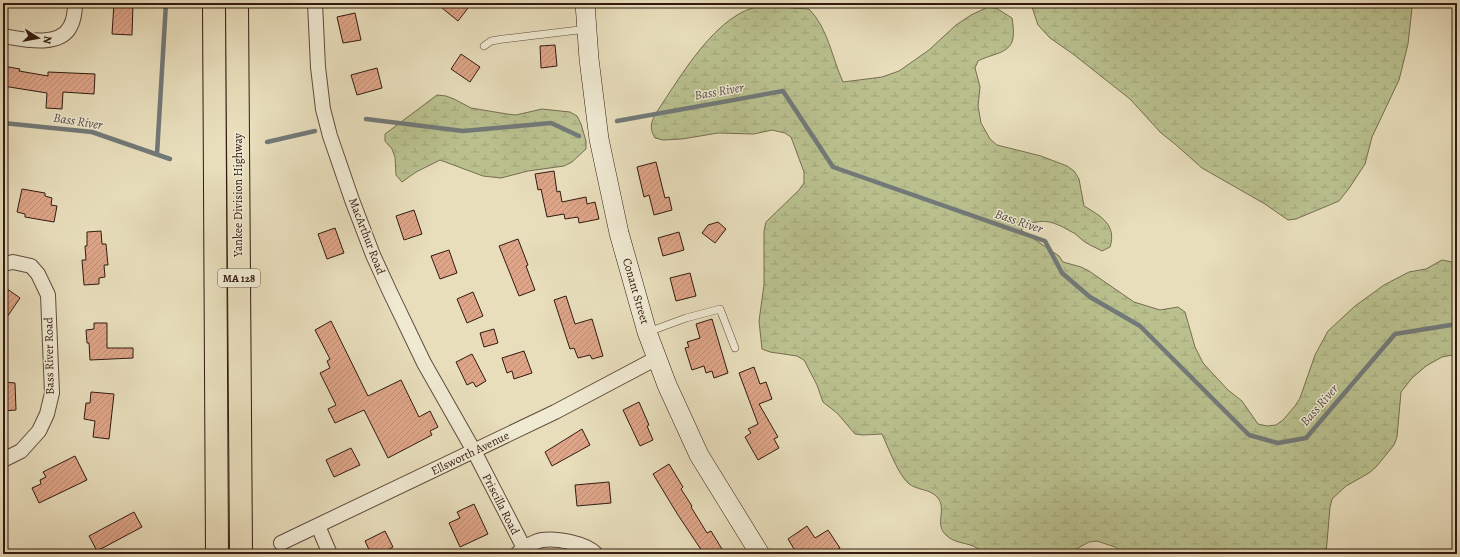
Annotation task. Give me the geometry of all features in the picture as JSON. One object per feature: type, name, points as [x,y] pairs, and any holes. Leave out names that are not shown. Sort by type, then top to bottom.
[{"type":"highway","name":"Yankee Division Highway","points":[[214,3],[217,554]]},
{"type":"highway","name":"Yankee Division Highway","points":[[237,3],[241,554]]},
{"type":"main road","name":"Conant Street","points":[[585,3],[599,139],[619,234],[647,332],[667,385],[699,455],[760,554]]},
{"type":"street","points":[[3,36],[52,40],[62,36],[70,28],[74,16],[75,3]]},
{"type":"street","name":"MacArthur Road","points":[[315,3],[318,67],[323,109],[330,136],[352,200],[373,255],[424,363],[474,451]]},
{"type":"street","name":"Bass River Road","points":[[3,264],[13,262],[30,266],[38,274],[48,295],[52,393],[47,414],[39,431],[21,451],[3,460]]},
{"type":"street","name":"Ellsworth Avenue","points":[[281,543],[555,412],[657,358]]},
{"type":"street","name":"Priscilla Road","points":[[474,451],[521,551]]},
{"type":"street","points":[[318,526],[330,554]]},
{"type":"street","points":[[521,551],[540,540],[558,540],[579,545],[596,554]]},
{"type":"lane","points":[[484,46],[491,42],[503,39],[587,29]]},
{"type":"lane","points":[[647,332],[720,308],[735,348]]},
{"type":"green space","points":[[1033,3],[1412,3],[1412,8],[1408,44],[1399,80],[1372,137],[1365,164],[1339,201],[1296,219],[1288,220],[1265,204],[1202,168],[1161,133],[1130,99],[1073,54],[1050,38],[1038,25],[1032,7]]},
{"type":"green space","points":[[762,6],[809,9],[821,25],[843,82],[882,77],[899,71],[929,50],[956,25],[971,15],[988,7],[996,8],[1012,18],[1013,38],[1011,43],[999,53],[978,61],[975,68],[980,87],[978,106],[981,123],[990,139],[997,145],[1041,156],[1067,166],[1074,171],[1079,179],[1084,206],[1106,222],[1112,239],[1110,247],[1102,251],[1085,242],[1072,232],[1052,223],[1033,223],[1021,230],[1059,256],[1063,262],[1089,271],[1134,302],[1160,310],[1178,307],[1185,312],[1195,347],[1203,363],[1228,390],[1242,401],[1258,424],[1267,426],[1276,425],[1283,420],[1295,406],[1300,398],[1315,355],[1328,331],[1355,306],[1384,285],[1409,272],[1426,269],[1442,260],[1457,263],[1457,354],[1442,357],[1426,366],[1412,378],[1401,392],[1397,437],[1394,445],[1376,467],[1369,473],[1346,486],[1332,499],[1326,554],[1124,554],[1115,547],[1097,541],[1089,542],[1067,554],[984,554],[977,548],[953,540],[946,535],[941,526],[941,507],[938,498],[927,491],[912,486],[904,479],[882,434],[855,434],[837,413],[823,402],[817,385],[804,360],[797,356],[770,352],[762,349],[759,321],[764,285],[764,231],[766,222],[799,190],[804,183],[804,172],[791,137],[785,133],[772,130],[754,134],[718,133],[682,139],[663,140],[655,138],[652,131],[652,122],[656,113],[701,48],[730,20],[746,11]]},
{"type":"green space","points":[[437,95],[454,99],[471,108],[507,114],[516,115],[542,109],[570,112],[577,116],[581,124],[586,141],[586,149],[572,162],[564,166],[528,171],[501,178],[483,176],[440,160],[416,172],[402,182],[396,175],[395,157],[392,149],[385,141],[385,134]]},
{"type":"building","points":[[114,3],[133,3],[132,35],[112,34]]},
{"type":"building","points":[[436,3],[461,3],[468,8],[458,21]]},
{"type":"building","points":[[355,13],[361,40],[343,43],[337,17]]},
{"type":"building","points":[[555,45],[557,66],[541,68],[540,46]]},
{"type":"building","points":[[461,54],[480,67],[470,82],[451,69]]},
{"type":"building","points":[[3,66],[20,69],[19,71],[48,76],[48,72],[95,74],[94,94],[63,92],[62,109],[46,108],[47,93],[3,86]]},
{"type":"building","points":[[377,68],[382,88],[357,95],[351,75]]},
{"type":"building","points":[[656,162],[665,198],[669,197],[672,210],[654,215],[649,195],[644,197],[637,167]]},
{"type":"building","points":[[554,171],[557,192],[560,191],[562,202],[586,197],[587,204],[595,202],[599,219],[579,223],[578,217],[565,219],[564,214],[547,217],[541,189],[538,190],[535,174]]},
{"type":"building","points":[[22,189],[45,193],[45,196],[52,198],[51,205],[57,206],[54,222],[25,217],[25,214],[17,212]]},
{"type":"building","points":[[414,210],[422,234],[404,240],[396,216]]},
{"type":"building","points":[[718,222],[726,229],[715,243],[702,233],[708,225]]},
{"type":"building","points":[[335,228],[344,253],[327,259],[318,234]]},
{"type":"building","points":[[101,231],[102,244],[106,244],[108,265],[104,265],[105,277],[99,278],[99,284],[84,285],[82,260],[86,260],[85,246],[87,246],[87,232]]},
{"type":"building","points":[[679,232],[684,250],[663,256],[658,238]]},
{"type":"building","points":[[518,239],[528,265],[526,266],[535,290],[519,296],[499,246]]},
{"type":"building","points":[[449,250],[457,273],[440,279],[431,256]]},
{"type":"building","points":[[690,273],[696,296],[676,301],[670,278]]},
{"type":"building","points":[[3,286],[20,298],[3,323]]},
{"type":"building","points":[[473,292],[483,316],[467,323],[457,299]]},
{"type":"building","points":[[566,296],[575,324],[592,319],[603,356],[592,359],[590,355],[578,358],[574,348],[570,349],[554,300]]},
{"type":"building","points":[[712,319],[728,373],[714,378],[712,371],[706,373],[704,366],[692,370],[685,348],[689,347],[687,342],[700,338],[696,324]]},
{"type":"building","points":[[331,321],[368,396],[401,380],[419,417],[430,411],[438,427],[430,431],[432,435],[388,458],[364,410],[335,423],[328,409],[336,405],[320,373],[330,368],[327,361],[330,359],[315,330]]},
{"type":"building","points":[[94,323],[107,323],[107,348],[133,348],[133,358],[90,360],[89,343],[87,343],[86,330],[94,329]]},
{"type":"building","points":[[494,329],[498,343],[484,347],[480,333]]},
{"type":"building","points":[[524,351],[532,373],[514,379],[512,371],[507,373],[502,358]]},
{"type":"building","points":[[472,354],[486,381],[476,387],[473,382],[467,385],[456,362]]},
{"type":"building","points":[[754,367],[760,384],[766,382],[772,399],[759,404],[778,437],[774,439],[779,448],[758,460],[745,437],[751,433],[748,429],[758,424],[739,373]]},
{"type":"building","points":[[3,382],[15,383],[16,410],[3,411]]},
{"type":"building","points":[[91,392],[114,394],[109,439],[93,437],[95,421],[84,419],[86,403],[90,403]]},
{"type":"building","points":[[639,402],[649,425],[647,426],[653,440],[640,446],[623,410]]},
{"type":"building","points":[[582,429],[590,445],[552,466],[545,452]]},
{"type":"building","points":[[351,448],[360,465],[334,477],[326,460]]},
{"type":"building","points":[[75,456],[87,480],[39,503],[32,488],[41,484],[40,480],[46,477],[43,472]]},
{"type":"building","points":[[669,464],[683,487],[681,489],[707,533],[711,531],[725,554],[704,554],[678,515],[653,474]]},
{"type":"building","points":[[609,482],[611,503],[577,506],[575,485]]},
{"type":"building","points":[[474,504],[488,534],[460,547],[449,523],[460,518],[457,512]]},
{"type":"building","points":[[134,512],[142,527],[97,551],[89,536]]},
{"type":"building","points":[[807,526],[815,538],[828,530],[840,548],[830,554],[797,554],[788,539]]},
{"type":"building","points":[[385,531],[393,547],[380,554],[371,554],[365,541]]},
{"type":"waterway","points":[[157,154],[166,3]]},
{"type":"waterway","name":"Bass River","points":[[617,121],[783,91],[833,167],[1045,241],[1062,273],[1090,297],[1140,326],[1249,435],[1278,443],[1306,438],[1395,334],[1457,324]]},
{"type":"waterway","name":"Bass River","points":[[366,119],[463,131],[551,123],[579,136]]},
{"type":"waterway","name":"Bass River","points":[[3,123],[92,132],[170,159]]},
{"type":"waterway","name":"Bass River","points":[[267,142],[315,131]]}]
